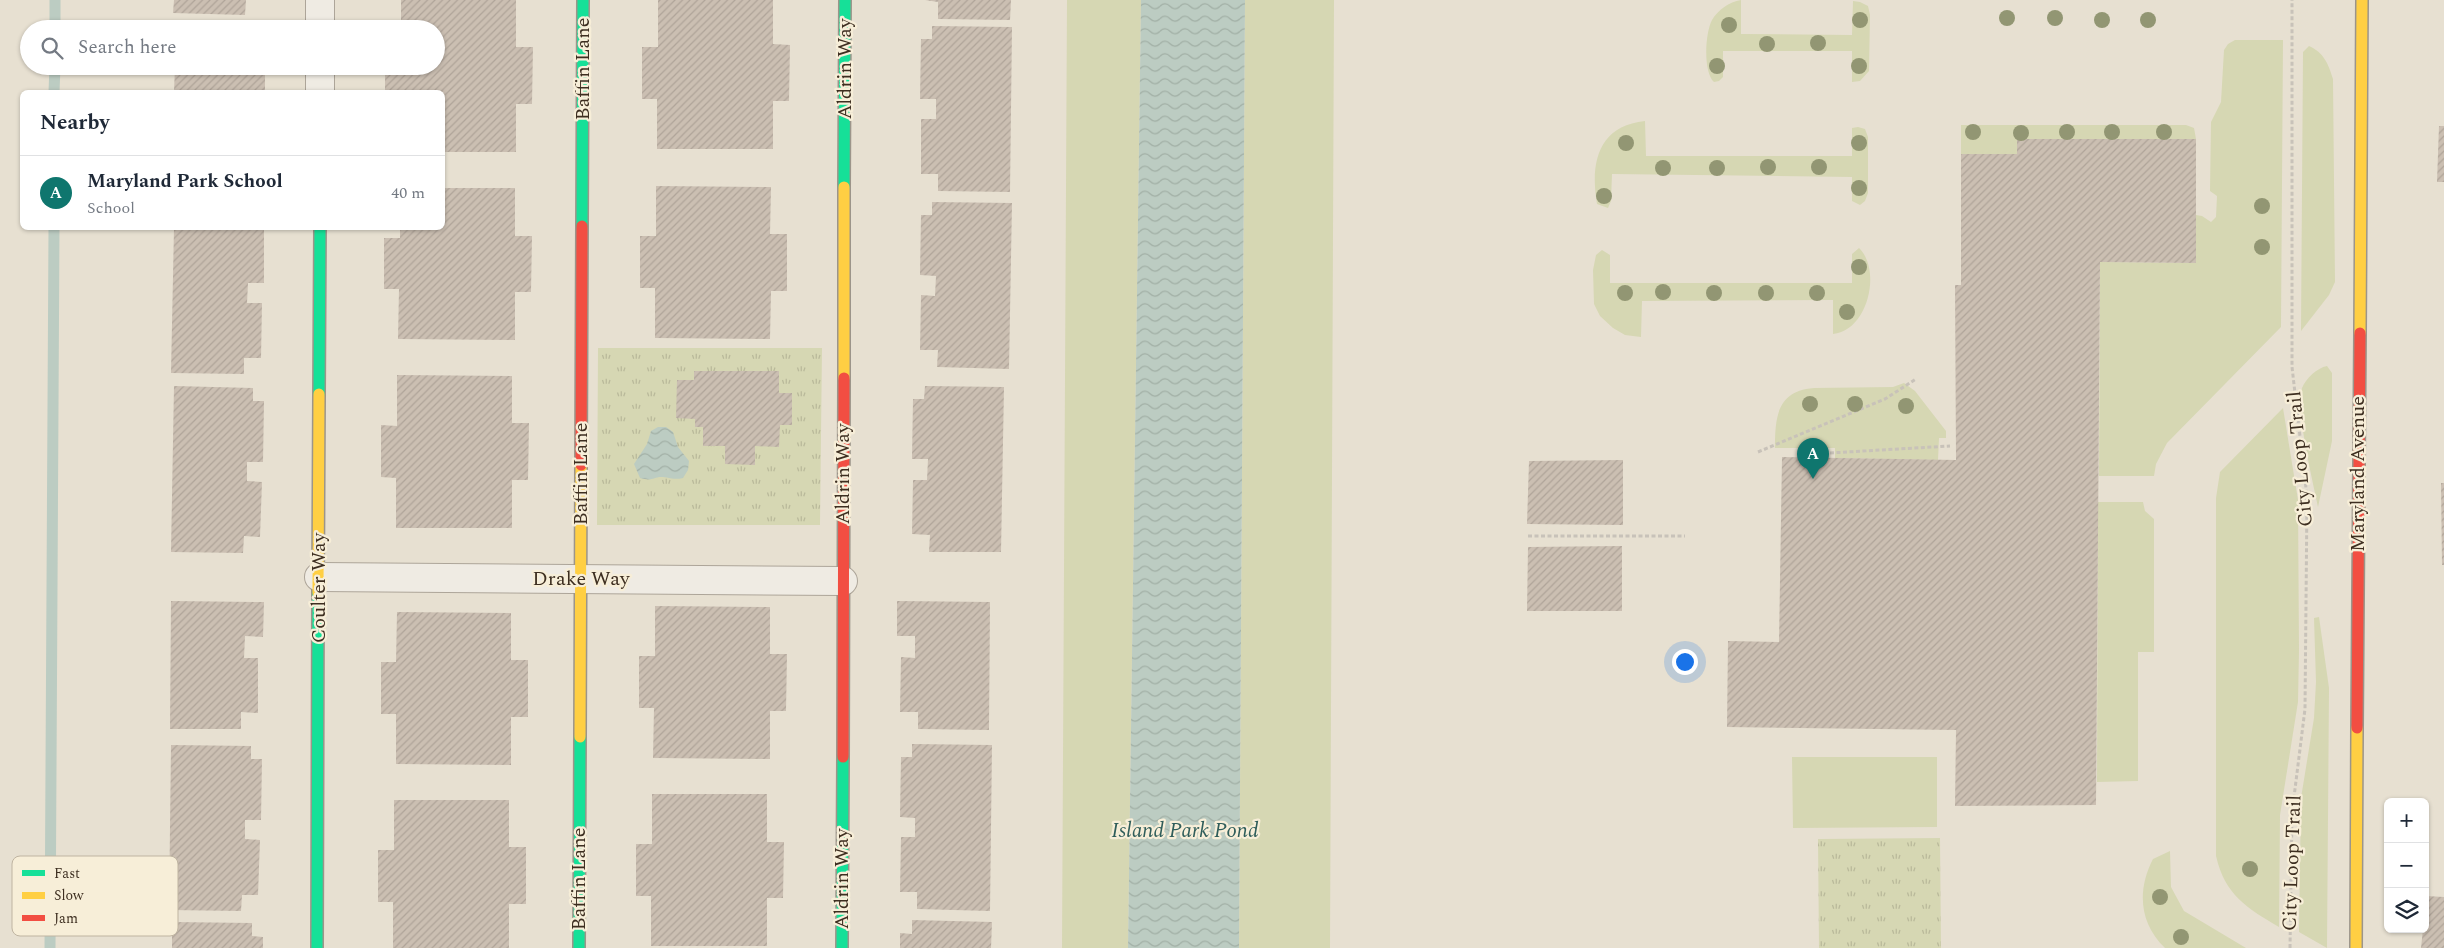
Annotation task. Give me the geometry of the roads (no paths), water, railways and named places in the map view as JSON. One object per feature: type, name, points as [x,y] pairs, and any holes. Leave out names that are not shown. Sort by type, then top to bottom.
[{"type":"street","points":[[320,0],[320,20]]},
{"type":"street","name":"Baffin Lane","points":[[579,948],[583,0]]},
{"type":"street","name":"Aldrin Way","points":[[842,948],[845,0]]},
{"type":"street","name":"Maryland Avenue","points":[[2356,948],[2362,0]]},
{"type":"street","points":[[320,75],[320,90]]},
{"type":"street","name":"Coulter Way","points":[[317,948],[320,230]]},
{"type":"street","name":"Drake Way","points":[[319,577],[843,581]]},
{"type":"water","name":"Island Park Pond","points":[[1141,0],[1245,0],[1239,948],[1128,948]]},
{"type":"water","points":[[658,427],[666,427],[673,432],[678,447],[689,461],[688,470],[683,478],[640,478],[634,464],[647,444],[651,431]]},
{"type":"waterway","points":[[55,0],[55,20]]},
{"type":"waterway","points":[[54,90],[55,75]]},
{"type":"waterway","points":[[51,856],[54,230]]},
{"type":"waterway","points":[[50,936],[50,948]]},
{"type":"place","name":"Maryland Park School","points":[[1813,479]]}]
